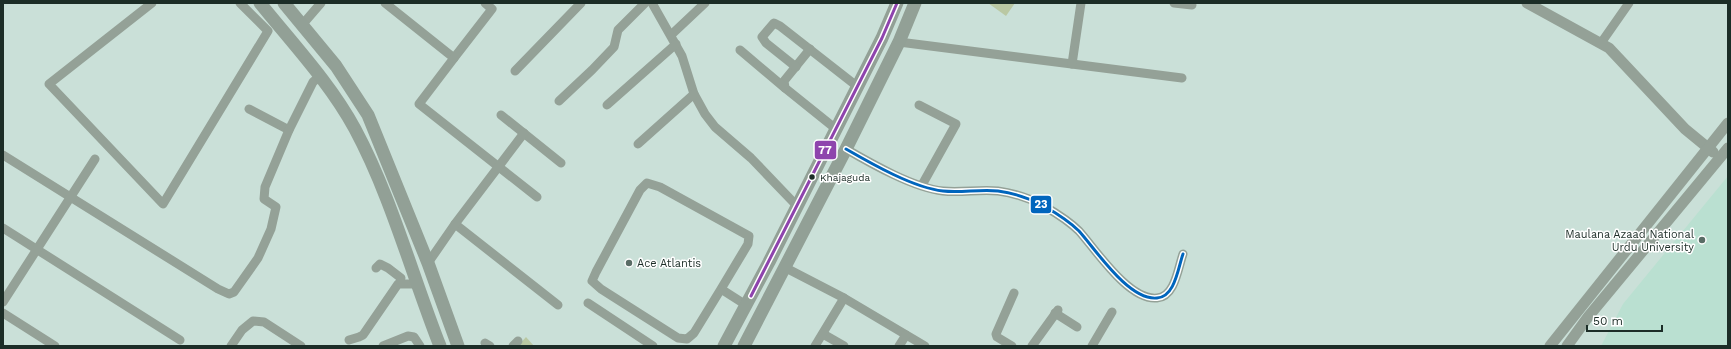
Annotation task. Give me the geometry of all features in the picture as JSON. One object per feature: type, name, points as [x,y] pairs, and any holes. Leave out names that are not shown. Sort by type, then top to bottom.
[{"type":"main road","points":[[260,3],[327,84],[355,129],[381,186],[404,278],[416,284],[440,346]]},
{"type":"main road","points":[[284,3],[336,66],[368,115],[428,263],[458,346]]},
{"type":"main road","points":[[724,346],[858,87],[897,3]]},
{"type":"main road","points":[[744,346],[786,268],[846,149],[899,42],[915,3]]},
{"type":"main road","points":[[381,186],[395,181]]},
{"type":"street","points":[[152,3],[49,84],[163,204],[268,31],[242,4]]},
{"type":"street","points":[[302,25],[321,3]]},
{"type":"street","points":[[385,3],[454,58]]},
{"type":"street","points":[[485,3],[492,8],[419,104],[537,196]]},
{"type":"street","points":[[515,71],[581,3]]},
{"type":"street","points":[[558,101],[592,70],[614,47],[618,30],[645,3]]},
{"type":"street","points":[[652,3],[682,56],[694,94],[715,127],[751,158],[797,206]]},
{"type":"street","points":[[671,35],[705,3]]},
{"type":"street","points":[[1072,64],[1081,3]]},
{"type":"street","points":[[1174,3],[1192,5]]},
{"type":"street","points":[[1527,3],[1609,48],[1686,129],[1720,158]]},
{"type":"street","points":[[1601,43],[1629,3]]},
{"type":"street","points":[[796,67],[766,43],[762,37],[774,23],[780,26],[858,87]]},
{"type":"street","points":[[899,42],[1182,78]]},
{"type":"street","points":[[607,105],[676,44]]},
{"type":"street","points":[[785,88],[784,81],[810,49]]},
{"type":"street","points":[[740,50],[836,129]]},
{"type":"street","points":[[3,155],[218,289],[229,294],[234,292],[258,258],[271,229],[276,208],[264,200],[265,187],[289,130],[313,82],[320,76]]},
{"type":"street","points":[[638,144],[694,94]]},
{"type":"street","points":[[919,105],[956,124],[922,186]]},
{"type":"street","points":[[249,109],[289,130]]},
{"type":"street","points":[[501,114],[562,163]]},
{"type":"street","points":[[1550,346],[1728,123]]},
{"type":"street","points":[[428,263],[455,224],[524,133]]},
{"type":"street","points":[[1567,346],[1588,317],[1728,148]]},
{"type":"street","points":[[846,149],[868,162],[922,186],[942,191],[998,191],[1037,202],[1060,216],[1077,230],[1125,285],[1146,296],[1157,299],[1166,296],[1171,290],[1183,254]]},
{"type":"street","points":[[3,302],[95,159]]},
{"type":"street","points":[[647,183],[660,187],[743,231],[749,236],[748,244],[721,289],[694,333],[687,339],[678,338],[592,281],[640,190],[647,183]]},
{"type":"street","points":[[455,224],[558,305]]},
{"type":"street","points":[[3,228],[180,340]]},
{"type":"street","points":[[349,340],[362,335],[404,278],[380,264],[376,268]]},
{"type":"street","points":[[786,268],[844,298],[925,346]]},
{"type":"street","points":[[721,289],[746,304]]},
{"type":"street","points":[[1012,346],[997,337],[996,334],[1014,293]]},
{"type":"street","points":[[815,346],[844,298]]},
{"type":"street","points":[[588,303],[653,346]]},
{"type":"street","points":[[1032,346],[1057,311],[1077,327]]},
{"type":"street","points":[[1092,346],[1112,312]]},
{"type":"street","points":[[3,313],[55,346]]},
{"type":"street","points":[[231,346],[242,330],[253,321],[264,322],[301,346]]},
{"type":"street","points":[[823,334],[844,346]]},
{"type":"street","points":[[899,346],[906,334]]},
{"type":"street","points":[[382,346],[408,336],[414,337],[420,346]]},
{"type":"shaded area","points":[[988,3],[1015,3],[1006,16]]},
{"type":"shaded area","name":"Maulana Azaad National Urdu University","points":[[1728,176],[1728,346],[1601,346],[1623,304]]},
{"type":"shaded area","points":[[526,337],[534,346],[518,346]]},
{"type":"transit line","name":"77","points":[[751,296],[882,38],[897,3]]},
{"type":"transit line","name":"23","points":[[846,149],[893,174],[932,189],[943,191],[998,191],[1016,195],[1039,203],[1058,214],[1075,227],[1124,283],[1146,297],[1157,298],[1168,293],[1175,281],[1183,254]]},
{"type":"place","name":"Khajaguda","points":[[812,177]]},
{"type":"place","name":"Maulana Azaad National Urdu University","points":[[1702,240]]},
{"type":"place","name":"Ace Atlantis","points":[[629,263]]}]
